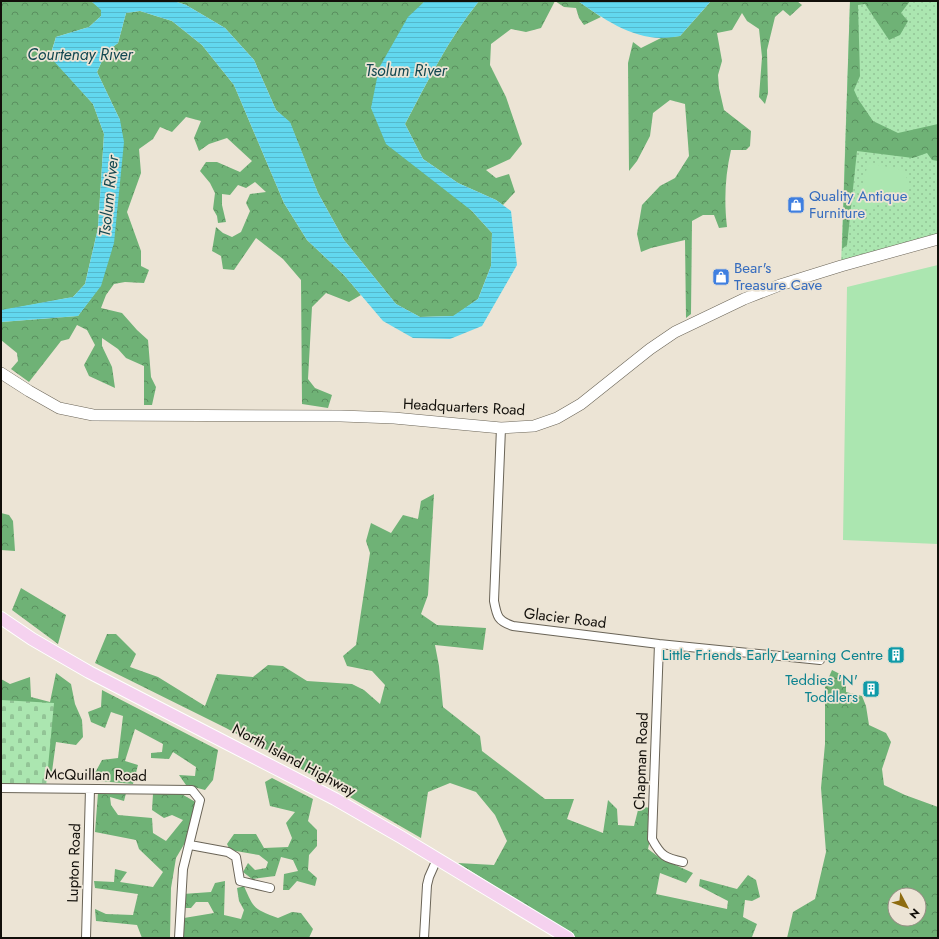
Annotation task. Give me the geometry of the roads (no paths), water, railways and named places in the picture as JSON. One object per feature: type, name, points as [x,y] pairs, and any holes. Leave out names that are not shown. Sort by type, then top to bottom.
[{"type":"main road","name":"Headquarters Road","points":[[1,373],[59,408],[93,415],[341,416],[394,418],[502,428],[534,426],[557,418],[581,404],[650,349],[675,332],[744,298],[841,266],[938,239]]},
{"type":"main road","name":"North Island Highway","points":[[1,618],[18,630],[89,672],[335,799],[568,938]]},
{"type":"main road","points":[[1,626],[18,630]]},
{"type":"street","name":"Glacier Road","points":[[502,428],[494,601],[497,614],[503,623],[513,626],[659,644],[820,660]]},
{"type":"street","name":"Chapman Road","points":[[659,644],[652,839],[657,849],[667,858],[683,862]]},
{"type":"street","name":"McQuillan Road","points":[[1,788],[192,790],[200,800],[190,845]]},
{"type":"street","name":"Lupton Road","points":[[86,938],[90,789]]},
{"type":"street","points":[[179,938],[183,869],[190,845],[228,852],[236,857],[240,881],[270,888]]},
{"type":"street","points":[[424,938],[427,885],[437,859]]},
{"type":"water","name":"Tsolum River","points":[[91,1],[174,1],[186,5],[225,28],[254,60],[276,110],[290,122],[318,193],[344,240],[396,304],[420,317],[453,316],[478,299],[491,266],[492,233],[472,211],[386,144],[371,108],[379,68],[408,17],[425,1],[479,1],[448,45],[405,124],[423,159],[458,183],[496,200],[511,211],[517,265],[482,326],[450,339],[413,338],[383,321],[344,275],[307,240],[284,203],[234,85],[202,45],[172,21],[140,11],[126,13],[118,43],[106,52],[97,72],[120,120],[124,142],[114,243],[101,286],[78,316],[1,322],[1,310],[73,297],[85,284],[98,228],[104,134],[93,104],[50,57],[56,37],[89,27],[101,16],[101,10]]},
{"type":"water","points":[[578,1],[711,1],[680,36],[661,38],[639,35],[628,31],[597,14]]},
{"type":"place","name":"Quality Antique Furniture","points":[[796,205]]},
{"type":"place","name":"Bear's Treasure Cave","points":[[721,277]]},
{"type":"place","name":"Little Friends Early Learning Centre","points":[[896,655]]},
{"type":"place","name":"Teddies 'N' Toddlers","points":[[871,689]]},
{"type":"water label","name":"Courtenay River","points":[[80,54]]}]
